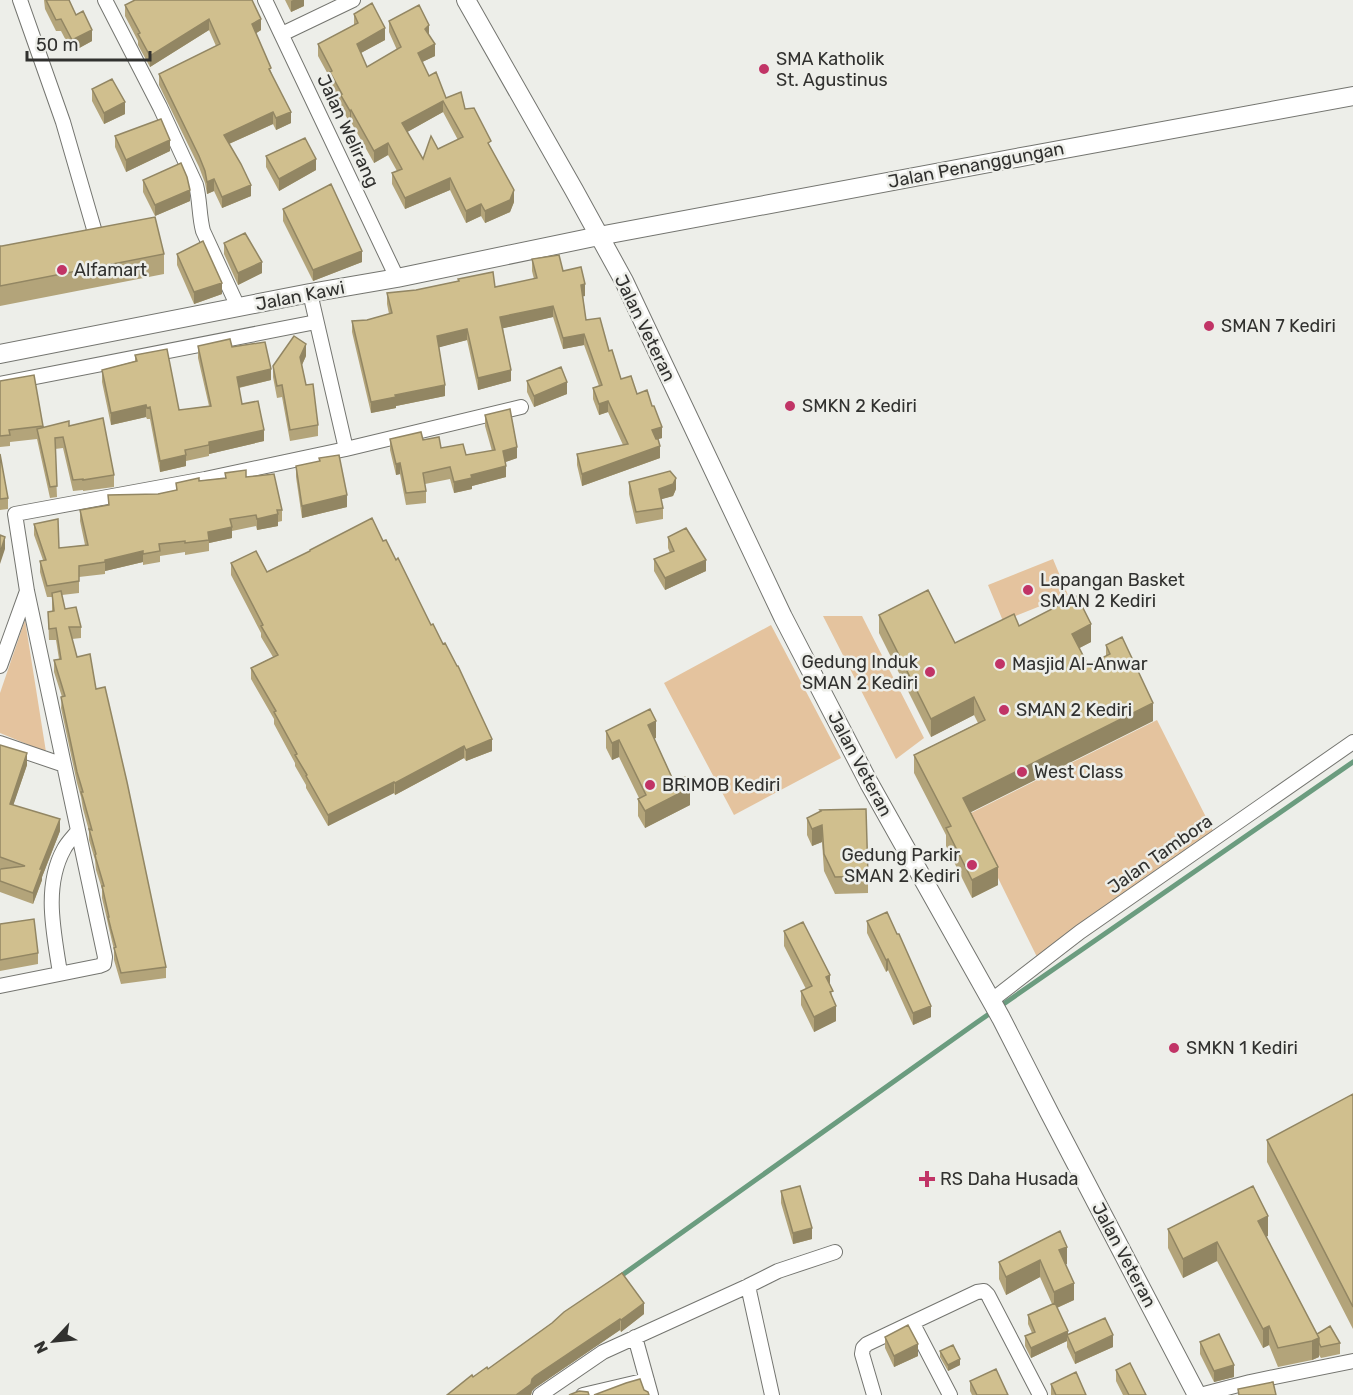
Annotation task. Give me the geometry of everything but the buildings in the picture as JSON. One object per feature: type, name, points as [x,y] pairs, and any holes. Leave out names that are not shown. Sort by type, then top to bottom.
[{"type":"main road","name":"Jalan Veteran","points":[[466,0],[624,281],[783,618],[869,783],[996,1007],[1198,1395]]},
{"type":"main road","name":"Jalan Penanggungan","points":[[599,236],[1353,96]]},
{"type":"main road","name":"Jalan Kawi","points":[[0,354],[397,278],[599,236]]},
{"type":"street","points":[[20,0],[63,122],[94,228],[92,236],[75,242]]},
{"type":"street","points":[[105,0],[160,107],[196,185],[199,219],[203,231],[238,308]]},
{"type":"street","name":"Jalan Welirang","points":[[265,0],[397,278]]},
{"type":"street","points":[[282,34],[353,0]]},
{"type":"street","points":[[310,294],[346,449]]},
{"type":"street","points":[[0,384],[316,322]]},
{"type":"street","points":[[0,516],[205,479],[346,449],[521,407]]},
{"type":"street","points":[[0,986],[99,966],[104,964],[105,957],[27,591],[15,514]]},
{"type":"street","points":[[0,666],[27,591]]},
{"type":"street","name":"Jalan Tambora","points":[[996,1007],[1080,932],[1353,742]]},
{"type":"street","points":[[0,743],[64,765]]},
{"type":"street","points":[[60,973],[51,907],[55,871],[64,849],[78,831]]},
{"type":"street","points":[[540,1395],[603,1352],[778,1271],[836,1252]]},
{"type":"street","points":[[748,1286],[772,1395]]},
{"type":"street","points":[[874,1395],[862,1354],[867,1344],[977,1292],[984,1291],[1040,1395]]},
{"type":"street","points":[[913,1324],[950,1395]]},
{"type":"street","points":[[635,1337],[651,1395]]},
{"type":"street","points":[[1198,1395],[1353,1361]]},
{"type":"street","points":[[583,1395],[647,1380]]},
{"type":"shaded area","name":"Lapangan Basket SMAN 2 Kediri","points":[[1053,559],[1068,595],[1003,621],[988,585]]},
{"type":"shaded area","points":[[823,616],[862,616],[924,738],[896,759]]},
{"type":"shaded area","points":[[25,620],[46,752],[0,733],[0,693]]},
{"type":"shaded area","points":[[771,625],[841,758],[734,815],[664,683]]},
{"type":"shaded area","points":[[1157,720],[1214,833],[1037,957],[967,815]]},
{"type":"waterway","points":[[618,1278],[976,1023],[1353,762]]},
{"type":"place","name":"SMA Katholik St. Agustinus","points":[[764,69]]},
{"type":"place","name":"Alfamart","points":[[62,270]]},
{"type":"place","name":"SMAN 7 Kediri","points":[[1209,326]]},
{"type":"place","name":"SMKN 2 Kediri","points":[[790,406]]},
{"type":"place","name":"Lapangan Basket SMAN 2 Kediri","points":[[1028,590]]},
{"type":"place","name":"Masjid Al-Anwar","points":[[1000,664]]},
{"type":"place","name":"Gedung Induk SMAN 2 Kediri","points":[[930,672]]},
{"type":"place","name":"SMAN 2 Kediri","points":[[1004,710]]},
{"type":"place","name":"West Class","points":[[1022,772]]},
{"type":"place","name":"BRIMOB Kediri","points":[[650,785]]},
{"type":"place","name":"Gedung Parkir SMAN 2 Kediri","points":[[972,865]]},
{"type":"place","name":"SMKN 1 Kediri","points":[[1174,1048]]},
{"type":"place","name":"RS Daha Husada","points":[[927,1179]]}]
